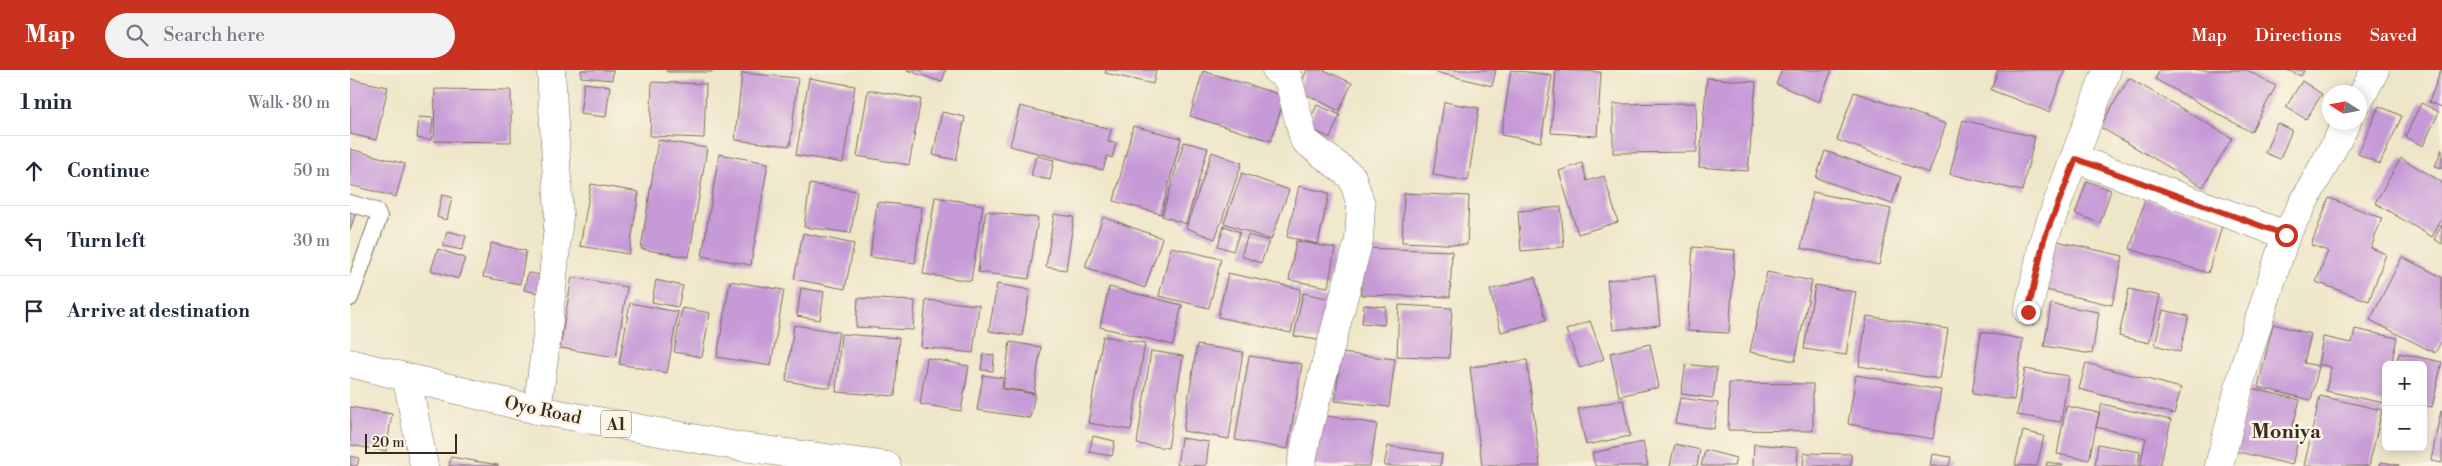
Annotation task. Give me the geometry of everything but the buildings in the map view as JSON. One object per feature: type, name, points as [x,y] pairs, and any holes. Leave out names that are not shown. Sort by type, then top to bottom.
[{"type":"main road","points":[[537,410],[559,216],[551,70]]},
{"type":"main road","points":[[1276,70],[1288,78],[1304,140],[1352,177],[1361,205],[1359,240],[1309,427],[1301,466]]},
{"type":"main road","points":[[2028,312],[2044,239],[2076,159],[2107,70]]},
{"type":"main road","points":[[2367,85],[2375,70]]},
{"type":"main road","points":[[2219,466],[2246,364],[2286,235],[2343,130]]},
{"type":"main road","points":[[2076,159],[2286,235]]},
{"type":"main road","name":"Oyo Road","points":[[350,363],[407,379],[537,410],[742,446],[887,466]]},
{"type":"main road","points":[[407,379],[424,466]]},
{"type":"lane","points":[[350,203],[376,210],[379,217],[350,298]]},
{"type":"district","name":"Moniya","points":[[2286,431]]},
{"type":"route","points":[[2028,312],[2044,239],[2076,159],[2286,235]]}]
